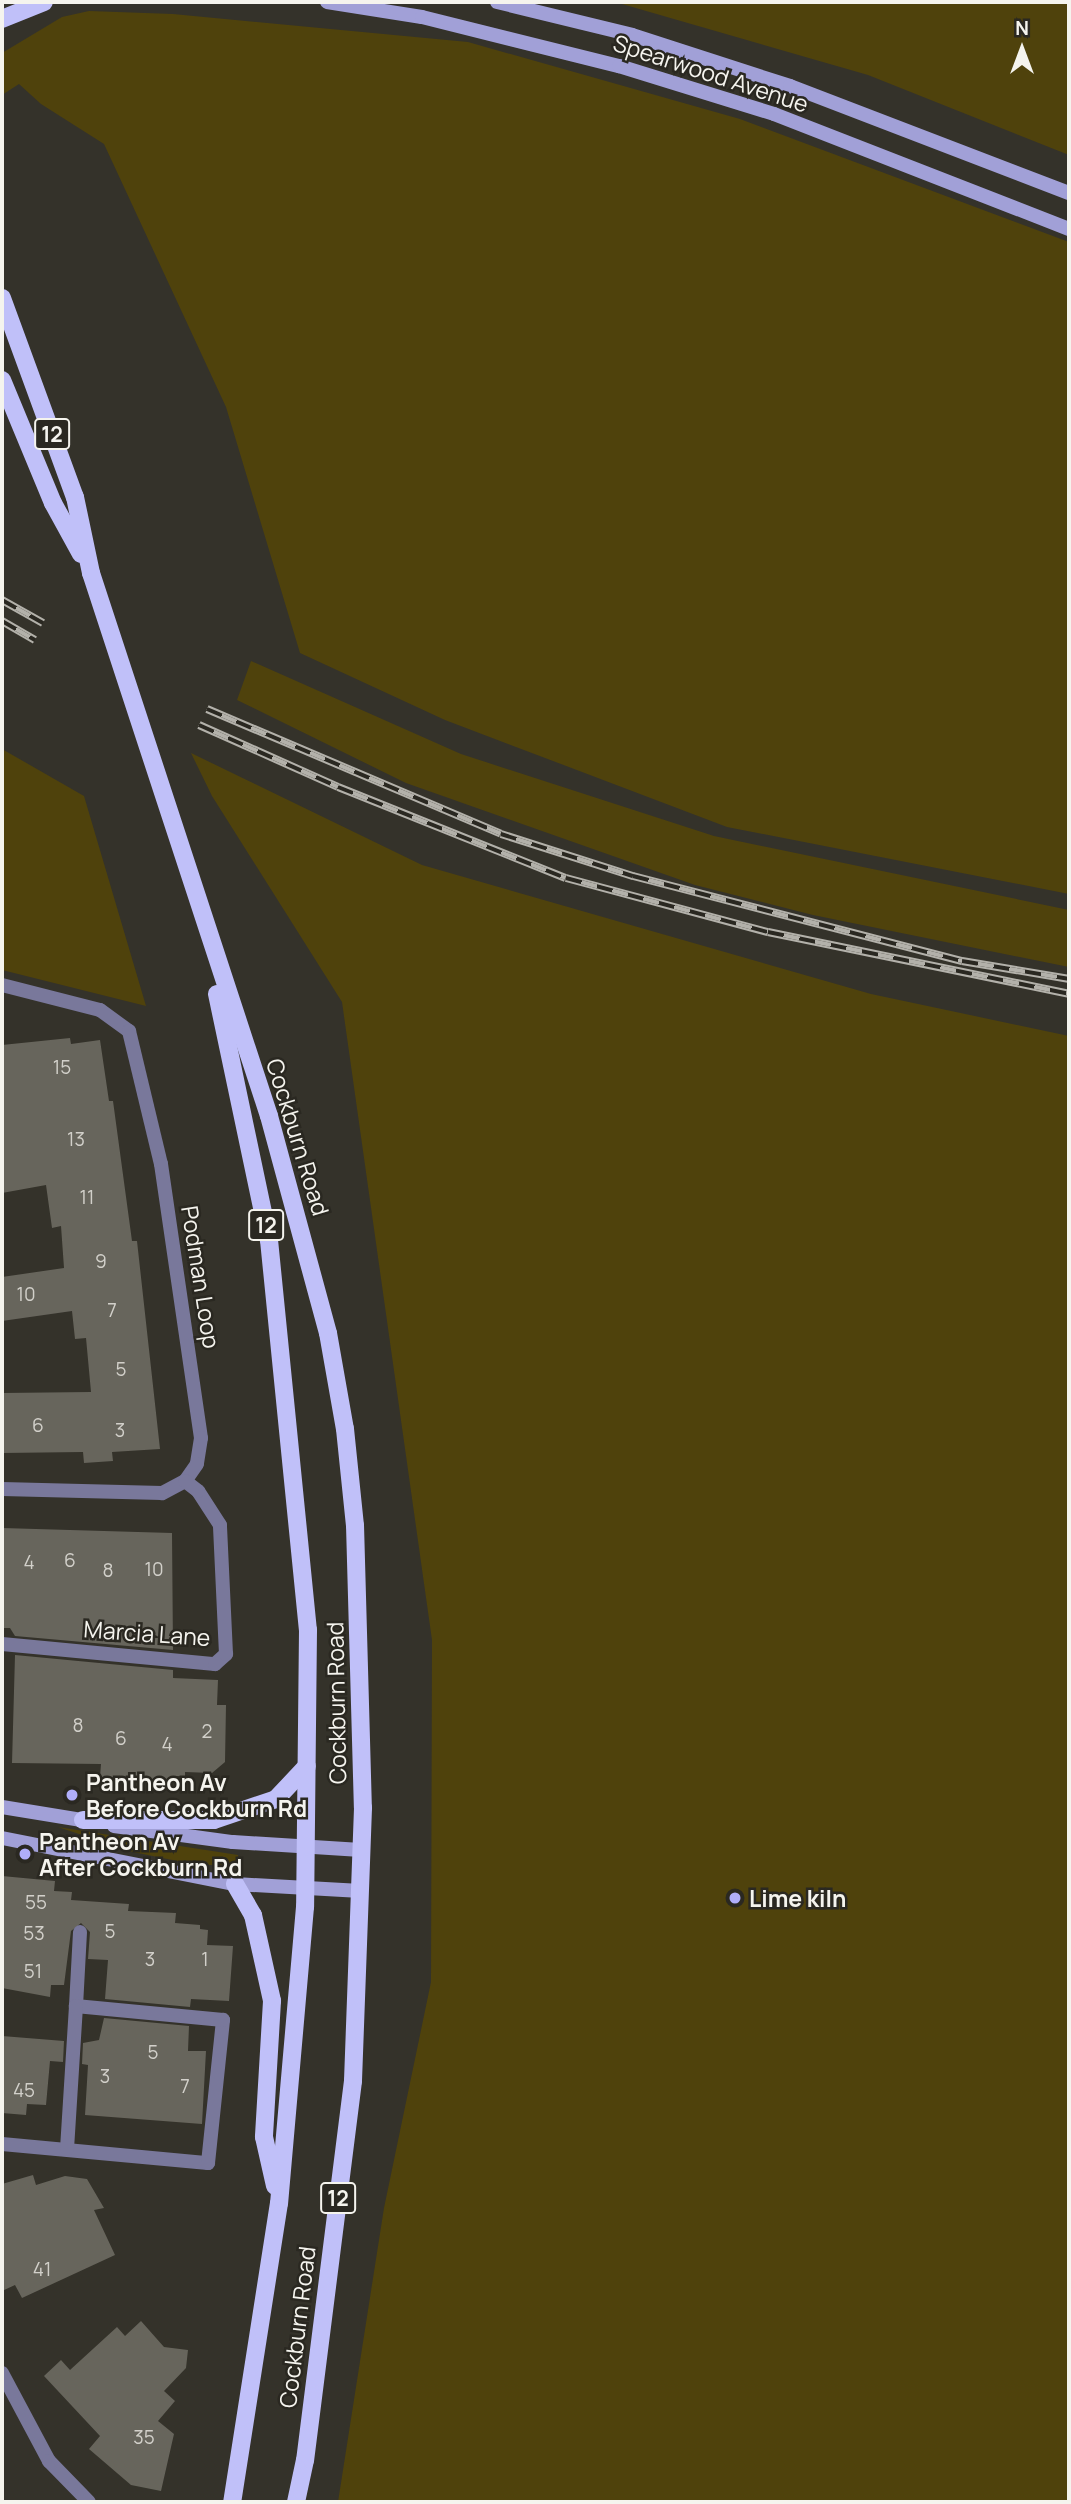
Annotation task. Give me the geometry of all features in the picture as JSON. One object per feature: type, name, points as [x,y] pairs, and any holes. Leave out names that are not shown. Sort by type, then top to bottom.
[{"type":"main road","points":[[2,19],[44,2]]},
{"type":"main road","name":"Spearwood Avenue","points":[[327,2],[422,16],[619,66],[774,114],[1069,229]]},
{"type":"main road","name":"Spearwood Avenue","points":[[497,2],[632,35],[790,86],[1069,192]]},
{"type":"main road","name":"Cockburn Road","points":[[2,298],[75,498],[91,573],[201,919],[268,1116],[307,1251],[336,1377],[355,1525],[360,1891],[353,2081],[306,2460],[296,2502]]},
{"type":"main road","name":"Cockburn Road","points":[[2,380],[53,503],[91,573]]},
{"type":"main road","name":"Cockburn Road","points":[[201,919],[269,1240],[308,1630],[306,1887],[279,2203],[232,2502]]},
{"type":"main road","points":[[83,1820],[214,1820],[276,1800],[307,1766]]},
{"type":"main road","points":[[2,1807],[172,1835],[361,1850]]},
{"type":"main road","points":[[2,1838],[235,1884],[360,1891]]},
{"type":"main road","points":[[235,1884],[253,1915],[272,2001],[264,2137],[279,2203]]},
{"type":"street","name":"Podman Loop","points":[[2,985],[100,1010],[129,1031],[161,1164],[196,1394],[201,1438],[197,1464],[185,1481]]},
{"type":"street","points":[[2,1489],[163,1493],[185,1481]]},
{"type":"street","name":"Marcia Lane","points":[[2,1644],[215,1664],[226,1654],[220,1525],[198,1491],[185,1481]]},
{"type":"street","points":[[67,2149],[80,1932]]},
{"type":"street","points":[[2,2144],[208,2163],[223,2020],[76,2006]]},
{"type":"street","points":[[2,2373],[49,2461],[89,2502]]},
{"type":"shaded area","points":[[615,2],[1069,2],[1069,155],[868,75]]},
{"type":"shaded area","points":[[89,11],[173,14],[468,42],[740,119],[1069,242],[1069,894],[727,827],[445,720],[300,653],[226,407],[104,144],[41,104],[19,84],[2,95],[2,53],[62,17]]},
{"type":"shaded area","points":[[251,661],[461,754],[714,836],[1069,910],[1069,967],[813,915],[695,885],[406,783],[237,700]]},
{"type":"shaded area","points":[[2,749],[84,796],[146,1006],[2,970]]},
{"type":"shaded area","points":[[191,753],[422,865],[871,994],[1069,1036],[1069,2502],[338,2502],[384,2208],[431,1982],[432,1640],[342,1002],[212,796]]},
{"type":"shaded area","points":[[58,1827],[238,1855],[238,1865],[197,1865],[133,1852]]},
{"type":"building","points":[[70,1038],[71,1044],[100,1040],[109,1101],[113,1101],[132,1241],[137,1241],[160,1449],[112,1452],[113,1461],[84,1463],[83,1452],[2,1453],[2,1393],[91,1392],[86,1338],[75,1339],[72,1311],[2,1321],[2,1277],[64,1268],[61,1226],[52,1228],[46,1185],[2,1193],[2,1045]]},
{"type":"building","points":[[2,1528],[172,1533],[173,1650],[15,1636],[10,1628],[2,1628]]},
{"type":"building","points":[[15,1655],[173,1670],[173,1678],[218,1680],[217,1705],[226,1705],[225,1762],[212,1773],[185,1772],[185,1776],[173,1776],[173,1781],[100,1777],[101,1764],[12,1763]]},
{"type":"building","points":[[2,1876],[55,1881],[54,1891],[72,1892],[71,1900],[129,1904],[128,1911],[176,1913],[175,1923],[200,1925],[200,1929],[208,1930],[207,1945],[233,1946],[229,2001],[191,1999],[190,2007],[105,1999],[108,1960],[88,1959],[90,1932],[81,1923],[71,1931],[64,1985],[51,1985],[50,1997],[2,1988]]},
{"type":"building","points":[[104,2018],[189,2026],[188,2051],[206,2051],[202,2124],[85,2115],[88,2065],[82,2064],[83,2043],[99,2040]]},
{"type":"building","points":[[2,2036],[64,2041],[63,2062],[50,2061],[46,2105],[27,2104],[26,2115],[2,2113]]},
{"type":"building","points":[[33,2175],[36,2185],[65,2176],[87,2179],[104,2208],[94,2210],[115,2255],[22,2298],[15,2285],[2,2291],[2,2184]]},
{"type":"building","points":[[141,2321],[164,2347],[188,2350],[186,2368],[164,2391],[175,2401],[158,2421],[174,2434],[161,2491],[131,2485],[89,2449],[100,2436],[44,2376],[61,2360],[70,2370],[117,2327],[125,2336]]},
{"type":"railway","points":[[2,600],[43,623]]},
{"type":"railway","points":[[2,621],[35,640]]},
{"type":"railway","points":[[207,709],[501,834],[633,876],[962,961],[1069,979]]},
{"type":"railway","points":[[199,725],[338,787],[566,878],[768,932],[1069,994]]},
{"type":"place","name":"Pantheon Av Before Cockburn Rd","points":[[72,1795]]},
{"type":"place","name":"Pantheon Av After Cockburn Rd","points":[[25,1854]]},
{"type":"place","name":"Lime kiln","points":[[735,1898]]}]
